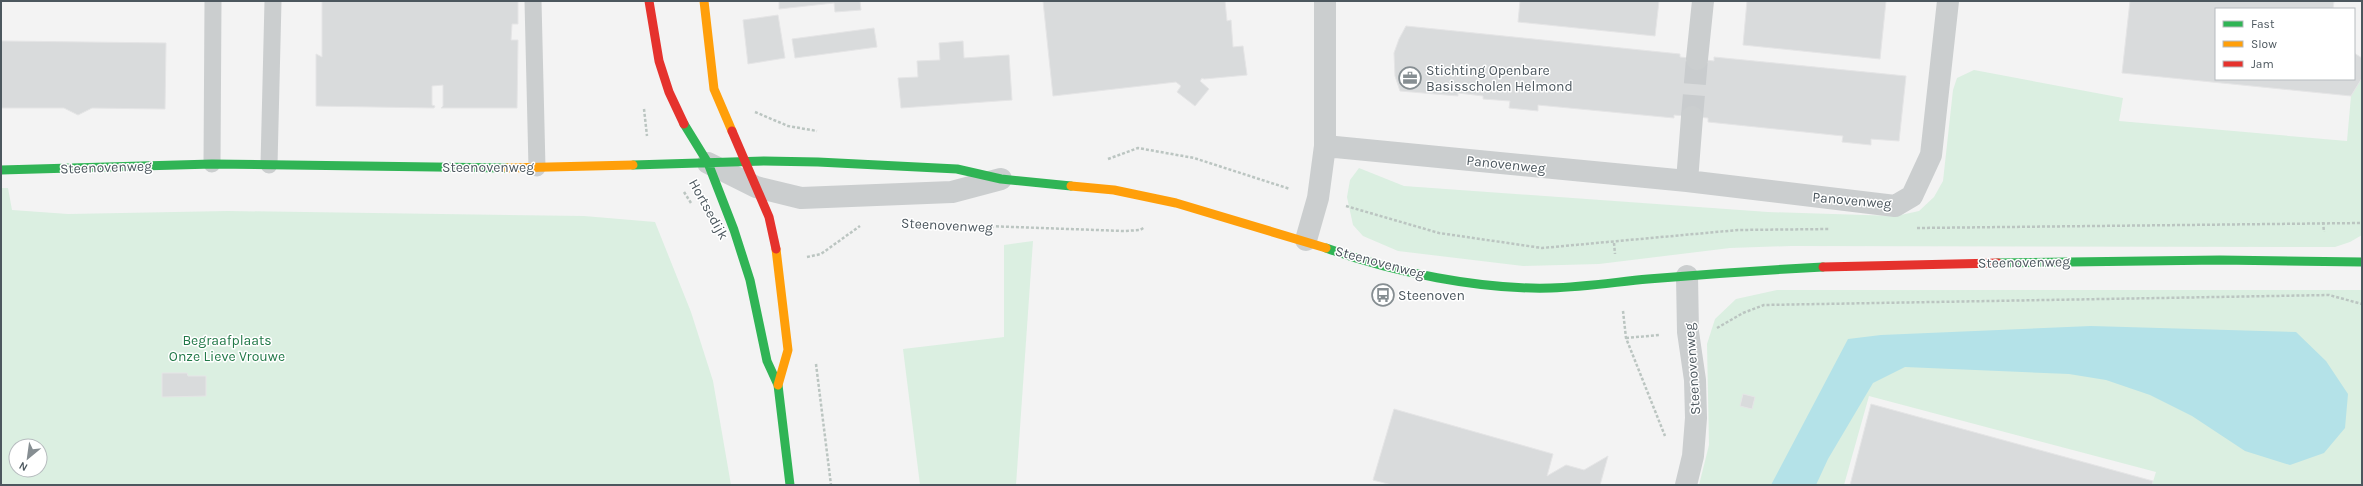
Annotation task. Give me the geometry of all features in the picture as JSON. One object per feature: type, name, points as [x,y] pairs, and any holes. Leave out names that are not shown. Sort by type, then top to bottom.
[{"type":"street","name":"Hortsedijk","points":[[648,1],[660,61],[669,92],[690,138],[708,163],[734,230],[750,280],[767,362],[778,385],[790,485]]},
{"type":"street","name":"Hortsedijk","points":[[704,1],[714,89],[769,217],[776,257],[788,350],[778,385]]},
{"type":"street","points":[[1306,240],[1318,198],[1325,146],[1325,1]]},
{"type":"street","points":[[1698,59],[1703,1]]},
{"type":"street","name":"Panovenweg","points":[[1325,146],[1687,181],[1895,206],[1912,196],[1931,155],[1948,1]]},
{"type":"street","points":[[1687,181],[1692,117]]},
{"type":"street","name":"Steenovenweg","points":[[1,170],[212,164],[537,168],[746,162],[818,162],[957,169],[1001,180],[1114,190],[1176,203],[1306,240],[1382,266],[1427,276],[1489,284],[1551,288],[1742,271],[1886,264],[2220,260],[2362,262]]},
{"type":"street","name":"Steenovenweg","points":[[708,163],[756,187],[801,198],[952,192],[1001,180]]},
{"type":"street","name":"Steenovenweg","points":[[1686,276],[1688,332],[1695,380],[1696,418],[1688,479]]},
{"type":"lane","points":[[212,164],[213,1]]},
{"type":"lane","points":[[269,165],[272,1]]},
{"type":"lane","points":[[533,1],[537,168]]},
{"type":"path","name":"Hortsedijk","points":[[642,101],[648,137],[667,164],[692,205]]},
{"type":"path","points":[[751,106],[755,112],[788,126]]},
{"type":"path","points":[[1108,159],[1138,148],[1194,158],[1318,198],[1439,233],[1542,248],[1614,243],[1738,230],[1832,229]]},
{"type":"path","name":"Steenovenweg","points":[[928,224],[1140,230],[1176,203]]},
{"type":"path","points":[[1912,228],[2362,223]]},
{"type":"path","points":[[776,257],[803,258],[821,254],[861,225]]},
{"type":"path","points":[[1614,243],[1626,338],[1657,419],[1688,479]]},
{"type":"path","points":[[1626,338],[1722,327],[1743,313],[1764,305],[2329,295],[2362,304]]},
{"type":"green space","points":[[1974,70],[2123,98],[2119,121],[2347,141],[2351,96],[2362,78],[2362,235],[2350,242],[2335,247],[1791,246],[1730,248],[1599,264],[1523,266],[1398,251],[1363,236],[1353,225],[1347,197],[1350,180],[1359,168],[1404,186],[1768,212],[1896,216],[1919,211],[1934,197],[1943,181],[1953,90],[1957,78]]},
{"type":"green space","name":"Begraafplaats Onze Lieve Vrouwe","points":[[1,188],[8,188],[12,210],[68,214],[228,211],[584,216],[655,222],[691,312],[713,381],[731,485],[1,485]]},
{"type":"green space","points":[[1033,241],[1016,485],[920,485],[903,349],[1004,337],[1004,245]]},
{"type":"green space","points":[[1777,290],[2362,290],[2362,485],[2152,485],[2156,472],[1869,396],[1844,485],[1699,485],[1709,445],[1707,344],[1715,319],[1736,299]]},
{"type":"water","points":[[2091,326],[2296,332],[2326,361],[2348,394],[2345,428],[2324,453],[2290,465],[2245,451],[2192,416],[2150,395],[2106,380],[2069,374],[1905,367],[1873,383],[1828,459],[1816,485],[1771,485],[1848,339],[1881,335]]},
{"type":"building","points":[[322,1],[518,1],[518,24],[512,24],[511,40],[518,40],[517,108],[441,108],[443,106],[443,85],[432,86],[432,105],[435,106],[434,108],[316,106],[316,54],[322,57]]},
{"type":"building","points":[[779,1],[860,1],[861,10],[835,12],[834,3],[779,9]]},
{"type":"building","points":[[1043,1],[1225,1],[1227,21],[1231,20],[1233,47],[1243,46],[1247,75],[1202,78],[1200,81],[1209,89],[1195,106],[1177,92],[1181,86],[1176,82],[1053,96]]},
{"type":"building","points":[[1520,1],[1659,1],[1655,36],[1518,22]]},
{"type":"building","points":[[1747,1],[1886,1],[1880,59],[1743,45]]},
{"type":"building","points":[[2130,1],[2334,1],[2333,8],[2215,8],[2215,80],[2355,80],[2355,54],[2362,58],[2362,78],[2351,96],[2122,73]]},
{"type":"building","points":[[778,15],[785,58],[748,64],[743,20]]},
{"type":"building","points":[[1406,26],[1680,54],[1680,57],[1714,61],[1714,57],[1906,76],[1899,141],[1871,139],[1871,145],[1842,142],[1843,136],[1708,122],[1708,118],[1674,115],[1674,118],[1538,105],[1538,111],[1509,108],[1510,101],[1483,99],[1483,96],[1458,93],[1458,96],[1400,91],[1395,76],[1394,53]]},
{"type":"building","points":[[874,28],[877,47],[795,58],[792,39]]},
{"type":"building","points":[[1,41],[166,43],[165,109],[92,108],[78,115],[64,108],[1,108]]},
{"type":"building","points":[[963,41],[964,58],[1009,55],[1012,100],[901,108],[898,78],[918,77],[917,61],[940,60],[939,43]]},
{"type":"building","points":[[162,373],[187,373],[188,376],[206,376],[206,396],[162,397]]},
{"type":"building","points":[[1743,394],[1755,397],[1752,409],[1740,406]]},
{"type":"building","points":[[1871,404],[2153,481],[2152,485],[1850,485]]},
{"type":"building","points":[[1394,409],[1553,454],[1547,476],[1566,465],[1584,470],[1608,456],[1600,485],[1392,485],[1373,480]]},
{"type":"tunnel","points":[[1692,117],[1697,59]]},
{"type":"traffic: fast","points":[[684,124],[708,163],[734,230],[750,280],[767,361],[778,385],[790,485]]},
{"type":"traffic: fast","points":[[633,165],[764,161],[818,162],[957,169],[1001,179],[1071,186]]},
{"type":"traffic: fast","points":[[1,170],[212,164],[507,168]]},
{"type":"traffic: fast","points":[[1326,248],[1379,265],[1437,278],[1466,283],[1524,288],[1588,286],[1692,275],[1823,267]]},
{"type":"traffic: fast","points":[[1998,263],[2220,260],[2362,262]]},
{"type":"traffic: slow","points":[[704,1],[714,89],[732,131]]},
{"type":"traffic: slow","points":[[507,168],[633,165]]},
{"type":"traffic: slow","points":[[1071,186],[1114,190],[1176,203],[1326,248]]},
{"type":"traffic: slow","points":[[776,249],[788,350],[778,385]]},
{"type":"traffic: jam","points":[[649,1],[659,61],[669,92],[684,124]]},
{"type":"traffic: jam","points":[[732,131],[769,217],[776,249]]},
{"type":"traffic: jam","points":[[1823,267],[1998,263]]},
{"type":"place","name":"Stichting Openbare Basisscholen Helmond","points":[[1410,78]]},
{"type":"place","name":"Steenoven","points":[[1383,295]]}]
